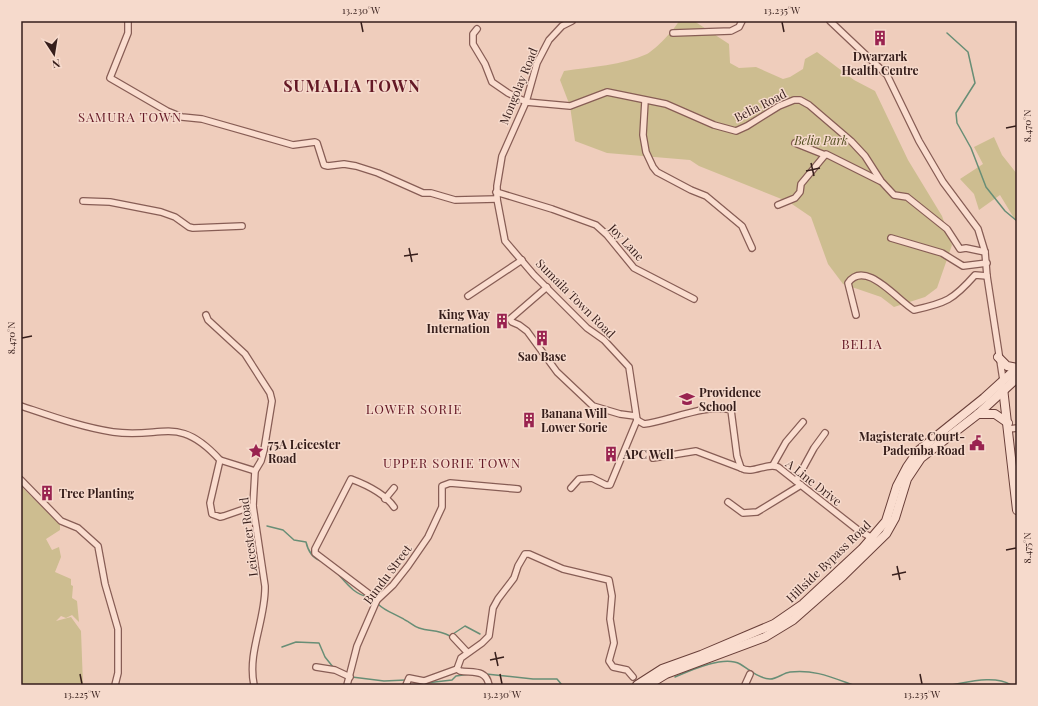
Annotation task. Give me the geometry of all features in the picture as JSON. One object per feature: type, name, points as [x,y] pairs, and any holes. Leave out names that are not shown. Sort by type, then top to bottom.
[{"type":"main road","points":[[998,357],[1007,366],[1017,368]]},
{"type":"main road","name":"Hillside Bypass Road","points":[[648,685],[666,674],[730,651],[779,629],[793,620],[869,552],[886,521],[897,486],[907,467],[918,452],[984,398],[1017,368]]},
{"type":"main road","name":"Hillside Bypass Road","points":[[635,681],[753,634],[787,617],[875,539],[890,528],[907,479],[918,462],[978,414],[1017,378]]},
{"type":"main road","points":[[1003,380],[1003,390],[1011,426],[1015,465],[1016,506]]},
{"type":"main road","points":[[978,414],[995,414],[1011,426]]},
{"type":"street","name":"Joy Lane","points":[[128,21],[128,33],[110,78],[167,111],[182,117],[202,119],[293,145],[315,142],[317,143],[324,165],[356,166],[378,173],[423,193],[431,193],[455,200],[496,196],[552,209],[596,225],[607,235],[634,268],[694,299]]},
{"type":"street","name":"Mongolay Road","points":[[496,196],[502,156],[526,102],[537,63],[549,40],[562,26],[572,21]]},
{"type":"street","points":[[673,33],[731,31],[739,27],[742,21]]},
{"type":"street","points":[[830,21],[887,75],[919,141],[943,182],[978,229],[987,263],[987,276],[998,357],[1003,380]]},
{"type":"street","points":[[477,29],[474,34],[472,44],[485,64],[492,82],[526,102],[570,106],[607,92],[645,101],[643,135],[646,152],[653,167],[657,172],[691,190],[706,196],[742,226],[752,248]]},
{"type":"street","name":"Belia Road","points":[[645,101],[666,104],[695,118],[728,130],[736,130],[747,126],[779,106],[794,100],[800,100],[809,105],[851,141],[865,156],[880,181],[894,195],[907,197],[938,221],[947,229],[960,249],[966,248],[985,252]]},
{"type":"street","points":[[795,143],[826,154],[880,181]]},
{"type":"street","points":[[778,206],[795,198],[800,192],[801,184],[826,155]]},
{"type":"street","name":"Sumaila Town Road","points":[[496,196],[505,241],[587,328],[604,340],[629,367],[632,376],[636,418]]},
{"type":"street","points":[[83,201],[110,202],[161,212],[175,216],[189,227],[193,228],[242,226]]},
{"type":"street","points":[[890,238],[942,253],[963,266],[987,263]]},
{"type":"street","points":[[468,296],[522,260]]},
{"type":"street","points":[[856,315],[848,283],[855,277],[861,275],[874,278],[914,310],[941,304],[961,291],[975,276],[987,276]]},
{"type":"street","points":[[547,287],[510,319],[512,322],[527,331],[557,372],[593,406],[636,418],[644,424],[702,411],[731,410],[737,456],[741,468]]},
{"type":"street","name":"Leicester Road","points":[[206,315],[208,320],[245,354],[270,393],[272,401],[264,450],[261,461],[255,471],[253,506],[265,586],[265,599],[254,658],[252,675],[254,685]]},
{"type":"street","points":[[21,406],[55,418],[113,432],[130,433],[180,431],[188,433],[201,442],[220,460],[255,471]]},
{"type":"street","points":[[571,488],[579,479],[592,478],[606,485],[610,485],[636,418]]},
{"type":"street","points":[[773,465],[786,442],[803,422]]},
{"type":"street","points":[[796,480],[814,448],[825,433]]},
{"type":"street","points":[[653,458],[696,451],[741,468]]},
{"type":"street","points":[[220,460],[210,503],[212,514],[220,517],[253,506]]},
{"type":"street","name":"A Line Drive","points":[[741,468],[749,470],[773,465],[796,480],[875,539]]},
{"type":"street","points":[[377,600],[335,569],[314,551],[351,479],[370,487],[390,502],[394,508]]},
{"type":"street","points":[[21,480],[60,521],[78,528],[98,546],[105,584],[118,629],[118,673],[115,685]]},
{"type":"street","name":"Bundu Street","points":[[347,685],[357,646],[377,600],[404,571],[428,537],[442,507],[440,489],[442,486],[450,483],[518,489]]},
{"type":"street","points":[[728,502],[743,513],[757,512],[801,485]]},
{"type":"street","points":[[385,498],[394,488]]},
{"type":"street","points":[[457,670],[461,658],[489,636],[493,608],[514,578],[518,566],[525,554],[532,555],[563,569],[609,580],[612,589],[610,619],[614,643],[609,661],[613,667],[627,670],[635,681]]},
{"type":"street","points":[[453,637],[467,652]]},
{"type":"street","points":[[316,666],[334,670],[350,677]]},
{"type":"street","points":[[406,685],[409,678],[424,681],[457,670],[482,673],[486,677],[489,685]]},
{"type":"street","points":[[745,685],[750,674]]},
{"type":"green space","name":"Belia Park","points":[[679,21],[694,21],[729,44],[730,63],[739,68],[756,67],[783,79],[790,77],[803,69],[805,59],[817,52],[854,80],[875,91],[908,160],[942,216],[952,245],[937,288],[925,297],[894,307],[881,297],[843,284],[828,264],[811,217],[789,202],[699,166],[690,160],[607,153],[575,141],[570,106],[560,80],[564,71],[595,67],[638,58],[655,48]]},
{"type":"green space","points":[[994,137],[1002,155],[1017,174],[1017,223],[1000,195],[979,210],[974,194],[960,179],[983,164],[974,147]]},
{"type":"green space","points":[[21,486],[60,525],[60,530],[46,539],[52,550],[59,547],[61,557],[55,572],[71,579],[71,585],[73,586],[72,598],[77,601],[79,622],[72,615],[66,618],[61,616],[56,621],[71,617],[81,631],[83,685],[21,685]]},
{"type":"waterway","points":[[947,33],[968,52],[975,83],[956,113],[957,123],[971,148],[986,187],[1005,211],[1017,221]]},
{"type":"waterway","points":[[267,526],[283,530],[294,540],[306,542],[311,554],[321,561]]},
{"type":"waterway","points":[[338,574],[355,591],[369,597]]},
{"type":"waterway","points":[[378,604],[384,609],[419,628],[441,632],[450,636],[465,626],[480,634]]},
{"type":"waterway","points":[[282,647],[296,642],[319,643],[325,657],[333,667]]},
{"type":"waterway","points":[[675,677],[708,664],[725,661],[740,664],[758,675],[770,679],[790,672],[798,671],[822,674],[853,685]]},
{"type":"waterway","points":[[426,683],[452,680],[456,676],[470,674]]},
{"type":"waterway","points":[[486,674],[533,679],[557,679],[562,685]]},
{"type":"waterway","points":[[352,677],[384,681],[406,680]]},
{"type":"waterway","points":[[951,685],[982,680],[997,680],[1011,685]]},
{"type":"place","name":"Dwarzark Health Centre","points":[[880,38]]},
{"type":"place","name":"King Way Internation","points":[[502,321]]},
{"type":"place","name":"Sao Base","points":[[542,338]]},
{"type":"place","name":"Providence School","points":[[687,399]]},
{"type":"place","name":"Banana Will Lower Sorie","points":[[529,420]]},
{"type":"place","name":"Magisterate Court- Pademba Road","points":[[977,443]]},
{"type":"place","name":"75A Leicester Road","points":[[256,451]]},
{"type":"place","name":"APC Well","points":[[611,454]]},
{"type":"place","name":"Tree Planting","points":[[47,493]]},
{"type":"district","name":"SUMALIA TOWN","points":[[352,85]]},
{"type":"district","name":"SAMURA TOWN","points":[[130,116]]},
{"type":"district","name":"BELIA","points":[[862,343]]},
{"type":"district","name":"LOWER SORIE","points":[[414,408]]},
{"type":"district","name":"UPPER SORIE TOWN","points":[[452,462]]}]
